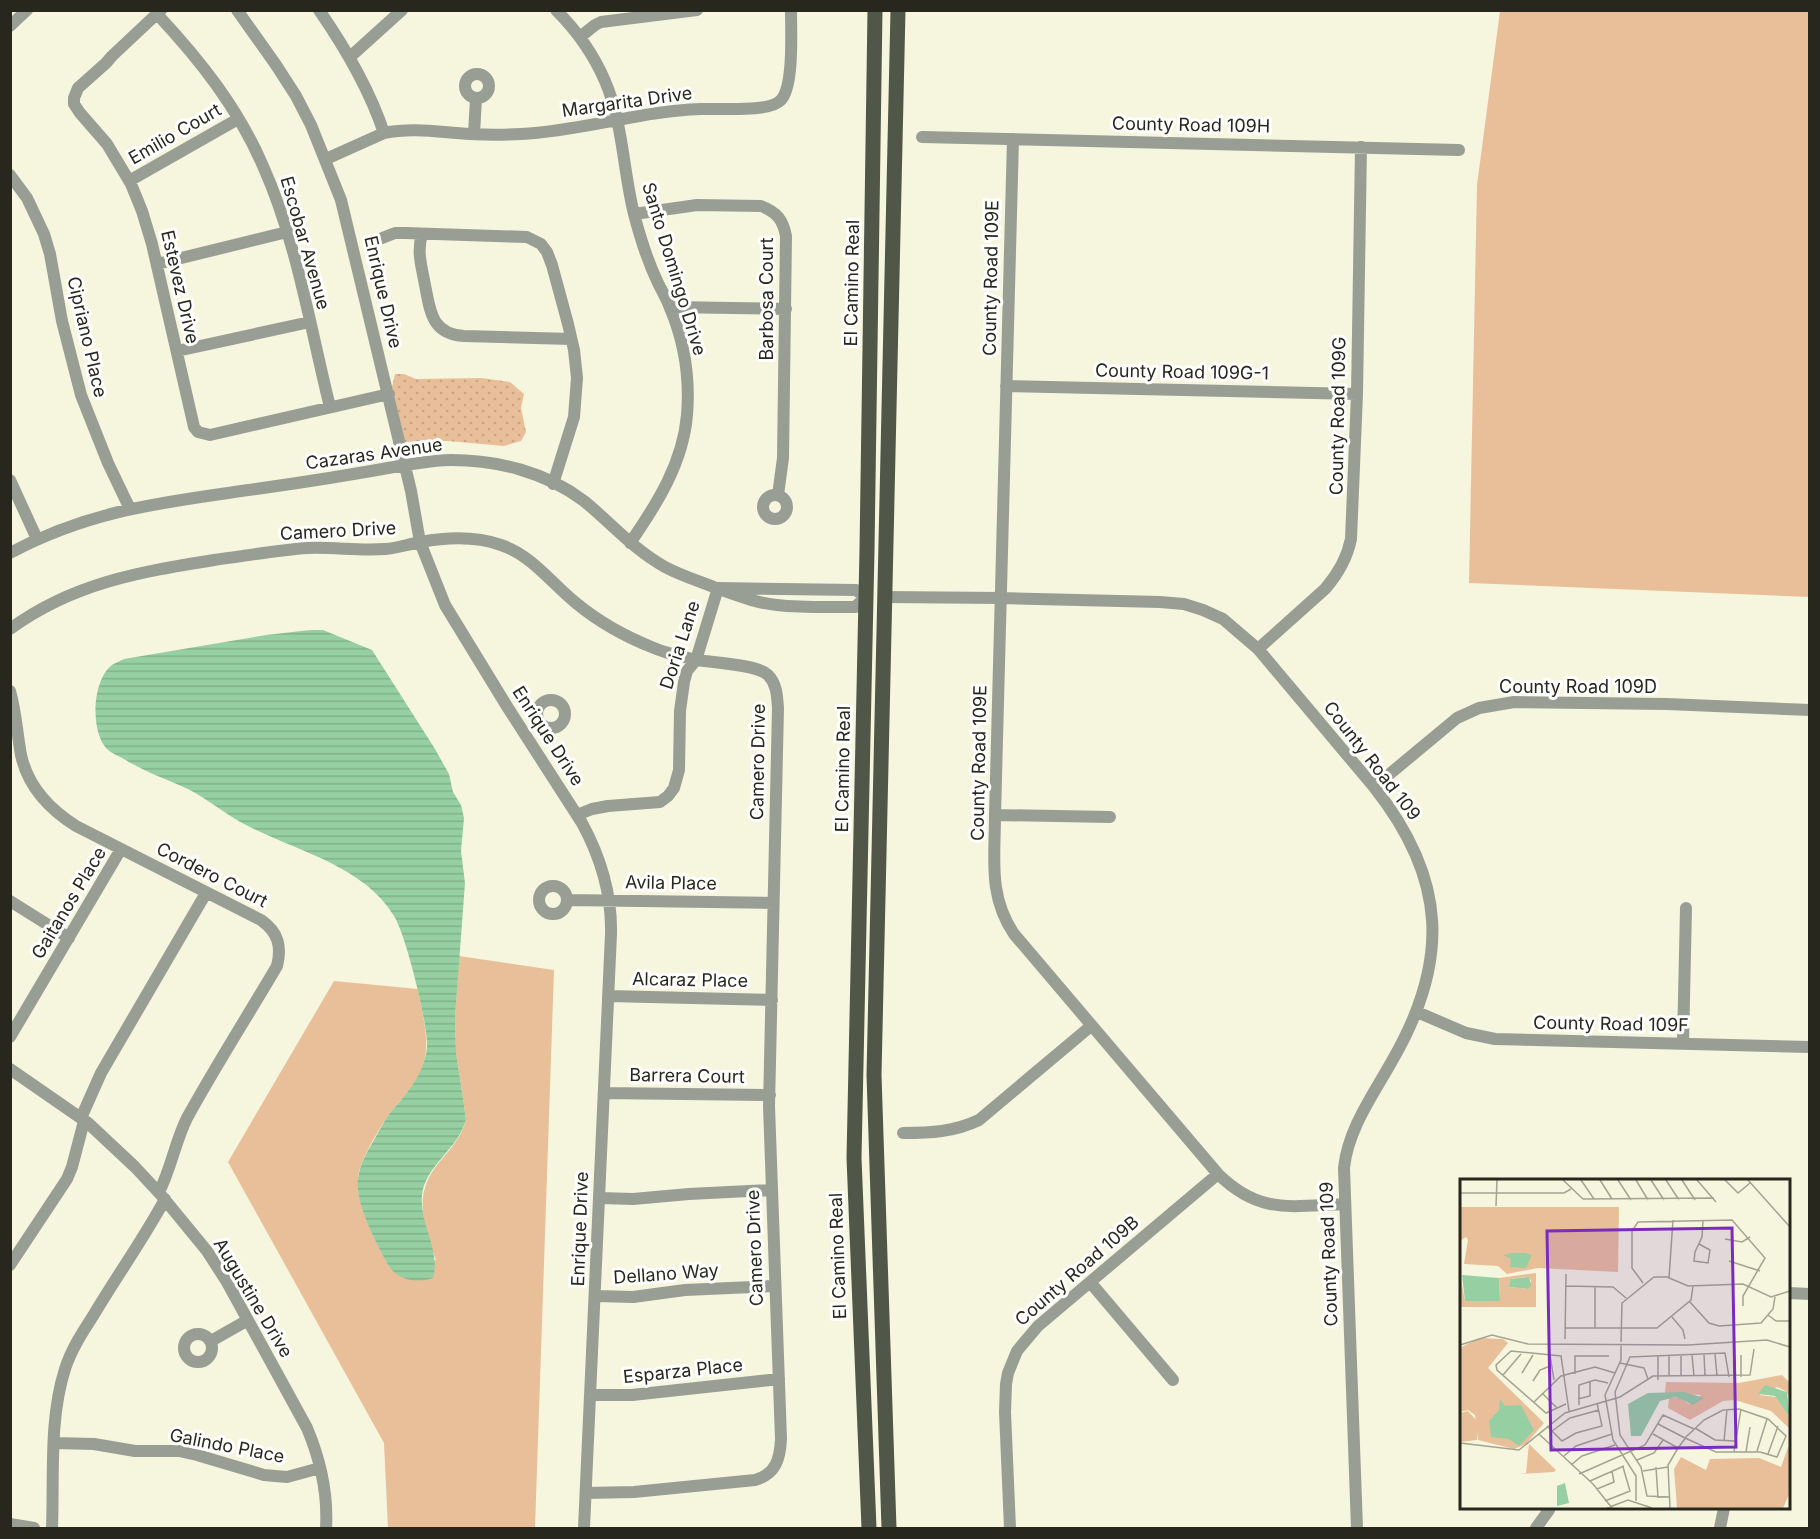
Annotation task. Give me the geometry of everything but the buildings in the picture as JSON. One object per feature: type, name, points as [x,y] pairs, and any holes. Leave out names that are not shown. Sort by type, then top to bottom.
[{"type":"main road","name":"El Camino Real","points":[[869,1528],[854,1158],[867,597],[875,10]]},
{"type":"main road","name":"El Camino Real","points":[[889,1528],[874,1076],[897,10]]},
{"type":"main road","points":[[867,597],[885,597]]},
{"type":"street","points":[[10,26],[27,10]]},
{"type":"street","name":"Enrique Drive","points":[[237,10],[296,96],[326,159],[341,200],[389,394],[420,542],[435,583],[450,615],[577,816],[602,865],[610,900],[611,926],[584,1528]]},
{"type":"street","points":[[319,10],[350,57],[384,133]]},
{"type":"street","points":[[350,57],[402,10]]},
{"type":"street","name":"Santo Domingo Drive","points":[[555,10],[580,37],[593,57],[612,98],[634,214],[657,282],[670,307],[680,337],[687,380],[688,404],[684,433],[674,469],[658,502],[630,543]]},
{"type":"street","points":[[580,37],[600,22],[697,10]]},
{"type":"street","name":"Margarita Drive","points":[[326,159],[384,133],[409,129],[474,134],[546,132],[673,110],[768,108],[776,104],[786,93],[789,84],[791,10]]},
{"type":"street","name":"Escobar Avenue","points":[[159,12],[204,66],[238,119],[263,165],[287,232],[330,407]]},
{"type":"street","name":"Estevez Drive","points":[[159,12],[82,83],[74,98],[75,108],[107,144],[129,181],[142,211],[157,264],[194,427],[198,432],[210,435],[389,394]]},
{"type":"street","points":[[474,134],[476,98]]},
{"type":"street","name":"Emilio Court","points":[[129,181],[238,119]]},
{"type":"street","name":"County Road 109H","points":[[922,136],[1459,150]]},
{"type":"street","name":"County Road 109E","points":[[1013,139],[995,815],[995,889],[1003,915],[1014,934],[1091,1026],[1218,1174],[1238,1192],[1264,1203],[1299,1206],[1344,1204]]},
{"type":"street","name":"County Road 109G","points":[[1258,649],[1325,589],[1340,570],[1353,529],[1361,147]]},
{"type":"street","name":"Cipriano Place","points":[[10,175],[27,198],[44,234],[50,254],[62,321],[81,395],[108,464],[130,508]]},
{"type":"street","name":"Barbosa Court","points":[[634,214],[697,205],[761,206],[769,209],[781,219],[786,236],[786,309],[783,458],[778,495]]},
{"type":"street","points":[[157,264],[287,232]]},
{"type":"street","points":[[372,242],[395,233],[512,235],[534,239],[547,252],[571,339],[577,378],[576,401],[569,437],[553,484]]},
{"type":"street","points":[[422,234],[418,253],[428,304],[437,325],[445,331],[455,336],[571,339]]},
{"type":"street","points":[[670,307],[786,309]]},
{"type":"street","points":[[177,351],[310,322]]},
{"type":"street","name":"County Road 109G-1","points":[[1006,386],[1357,394]]},
{"type":"street","name":"Cazaras Avenue","points":[[10,553],[76,523],[130,508],[448,460],[498,464],[553,484],[583,501],[630,543],[664,567],[685,577],[742,597],[779,606],[855,607],[867,597],[856,590],[718,588]]},
{"type":"street","points":[[10,480],[37,539]]},
{"type":"street","name":"Camero Drive","points":[[10,629],[68,596],[101,583],[141,573],[280,551],[328,548],[384,549],[420,542],[459,538],[474,539],[503,546],[531,562],[576,603],[614,629],[655,649],[696,660],[758,669],[770,677],[775,684],[778,708],[770,1095],[771,1190],[781,1452],[775,1467],[764,1478],[634,1492],[586,1493]]},
{"type":"street","name":"Doria Lane","points":[[577,816],[592,809],[608,806],[652,804],[668,796],[677,780],[679,770],[681,696],[687,671],[696,660],[718,588]]},
{"type":"street","name":"County Road 109","points":[[885,597],[1160,602],[1184,604],[1203,610],[1223,620],[1258,649],[1374,787],[1390,807],[1407,835],[1420,864],[1428,894],[1431,959],[1417,1012],[1406,1038],[1361,1116],[1351,1138],[1344,1168],[1357,1528]]},
{"type":"street","name":"Cordero Court","points":[[10,691],[22,757],[33,786],[50,807],[63,817],[122,849],[261,920],[270,926],[279,941],[280,950],[277,966],[186,1120],[175,1148],[162,1196],[147,1233],[72,1350],[60,1386],[56,1407],[52,1528]]},
{"type":"street","name":"County Road 109D","points":[[1374,787],[1457,718],[1492,705],[1514,702],[1667,704],[1809,710]]},
{"type":"street","points":[[523,732],[539,722]]},
{"type":"street","points":[[995,815],[1110,817]]},
{"type":"street","name":"Gaitanos Place","points":[[10,1037],[122,849]]},
{"type":"street","points":[[10,1265],[67,1179],[72,1167],[82,1120],[101,1073],[206,893]]},
{"type":"street","name":"Avila Place","points":[[568,900],[773,903]]},
{"type":"street","points":[[10,901],[69,938]]},
{"type":"street","points":[[1683,1044],[1686,908]]},
{"type":"street","name":"Alcaraz Place","points":[[608,996],[772,1000]]},
{"type":"street","name":"County Road 109F","points":[[1417,1012],[1466,1033],[1495,1039],[1809,1047]]},
{"type":"street","points":[[903,1133],[946,1131],[979,1119],[1091,1026]]},
{"type":"street","name":"Augustine Drive","points":[[10,1069],[82,1120],[135,1167],[207,1251],[227,1282],[307,1428],[320,1468],[326,1528]]},
{"type":"street","name":"Barrera Court","points":[[604,1093],[770,1095]]},
{"type":"street","name":"County Road 109B","points":[[1010,1528],[1005,1404],[1008,1373],[1017,1352],[1030,1333],[1218,1174]]},
{"type":"street","points":[[600,1198],[640,1199],[771,1190]]},
{"type":"street","points":[[1090,1282],[1173,1380]]},
{"type":"street","name":"Dellano Way","points":[[596,1296],[633,1297],[685,1290],[775,1286]]},
{"type":"street","points":[[1790,1293],[1809,1294]]},
{"type":"street","points":[[211,1341],[248,1320]]},
{"type":"street","name":"Esparza Place","points":[[591,1395],[632,1395],[779,1379]]},
{"type":"street","name":"Galindo Place","points":[[54,1443],[94,1444],[135,1451],[179,1451],[264,1475],[287,1477],[320,1468]]},
{"type":"street","points":[[1720,1528],[1724,1509]]},
{"type":"street","points":[[1536,1528],[1549,1510]]},
{"type":"street","points":[[10,1524],[34,1528]]},
{"type":"shaded area","points":[[1500,11],[1809,11],[1809,597],[1469,583],[1477,185]]},
{"type":"shaded area","points":[[395,374],[404,374],[416,379],[482,378],[510,382],[524,394],[521,408],[526,432],[521,441],[504,446],[448,441],[405,442],[392,387]]},
{"type":"shaded area","points":[[323,630],[372,650],[449,774],[453,792],[461,805],[464,818],[461,851],[465,883],[455,1017],[456,1052],[466,1119],[457,1139],[430,1174],[422,1195],[422,1206],[435,1268],[433,1278],[427,1280],[407,1279],[391,1269],[367,1222],[358,1188],[359,1173],[366,1154],[388,1116],[418,1075],[427,1047],[424,1020],[415,980],[394,916],[365,884],[347,872],[246,825],[203,797],[112,753],[107,749],[98,731],[96,706],[100,682],[112,665],[124,659],[266,635]]},
{"type":"shaded area","points":[[459,956],[554,970],[535,1528],[388,1528],[384,1443],[228,1162],[334,981],[418,989],[426,1035],[424,1062],[413,1085],[388,1116],[370,1146],[358,1177],[361,1201],[368,1225],[390,1268],[436,1260],[424,1220],[423,1195],[426,1183],[457,1140],[466,1119],[456,1052],[455,1017]]}]
